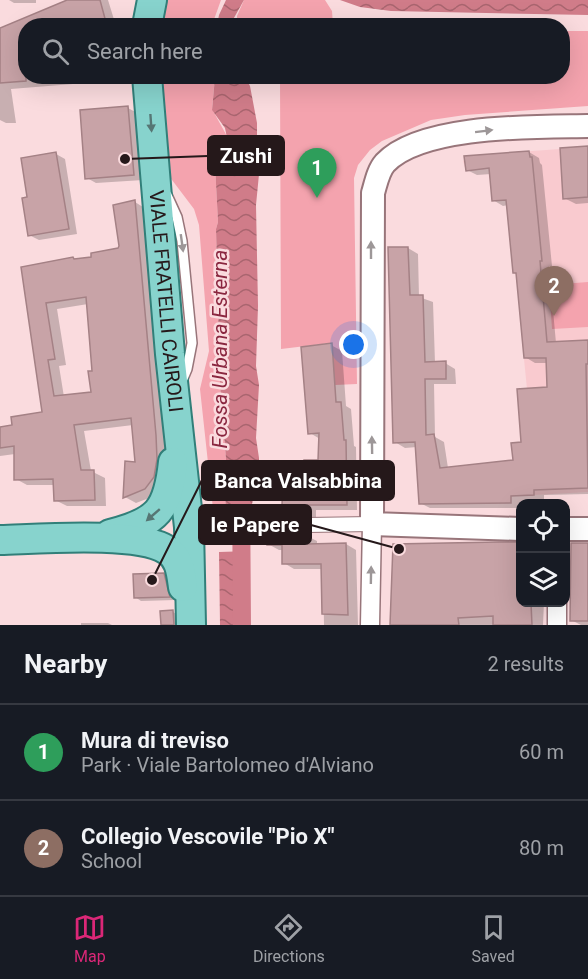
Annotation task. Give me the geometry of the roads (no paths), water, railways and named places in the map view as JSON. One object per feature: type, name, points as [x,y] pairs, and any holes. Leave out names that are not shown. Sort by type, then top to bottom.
[{"type":"main road","points":[[149,18],[152,0]]},
{"type":"main road","name":"VIALE FRATELLI CAIROLI","points":[[148,84],[176,409],[196,527],[189,625]]},
{"type":"main road","points":[[96,538],[142,524],[166,501],[170,489],[176,409]]},
{"type":"main road","points":[[0,540],[96,538],[151,542],[168,550],[177,560],[181,570],[189,625]]},
{"type":"street","points":[[370,625],[373,503],[371,224],[373,193],[378,174],[385,163],[405,149],[427,141],[502,128],[588,126]]},
{"type":"street","points":[[307,525],[372,524],[516,529]]},
{"type":"street","points":[[196,527],[266,525]]},
{"type":"street","points":[[570,530],[588,529]]},
{"type":"street","points":[[557,607],[557,625]]},
{"type":"water","points":[[226,0],[244,0],[234,18],[218,18]]},
{"type":"water","points":[[340,0],[588,0],[588,15],[391,11],[360,7]]},
{"type":"water","points":[[214,84],[249,84],[257,123],[257,145],[260,151],[256,205],[258,306],[256,366],[259,385],[256,438],[259,476],[251,508],[226,516],[224,468],[226,459],[220,385],[215,165],[227,138],[225,128],[212,110]]},
{"type":"water","points":[[250,551],[249,625],[220,625],[219,552]]},
{"type":"waterway","name":"Fossa Urbana Esterna","points":[[241,486],[242,625]]},
{"type":"tunnel","points":[[266,525],[307,525]]},
{"type":"place","name":"Zushi","points":[[125,159]]},
{"type":"place","name":"Mura di treviso","points":[[317,198]]},
{"type":"place","name":"Collegio Vescovile \"Pio X\"","points":[[554,316]]},
{"type":"place","name":"le Papere","points":[[399,549]]},
{"type":"place","name":"Banca Valsabbina","points":[[152,580]]}]
